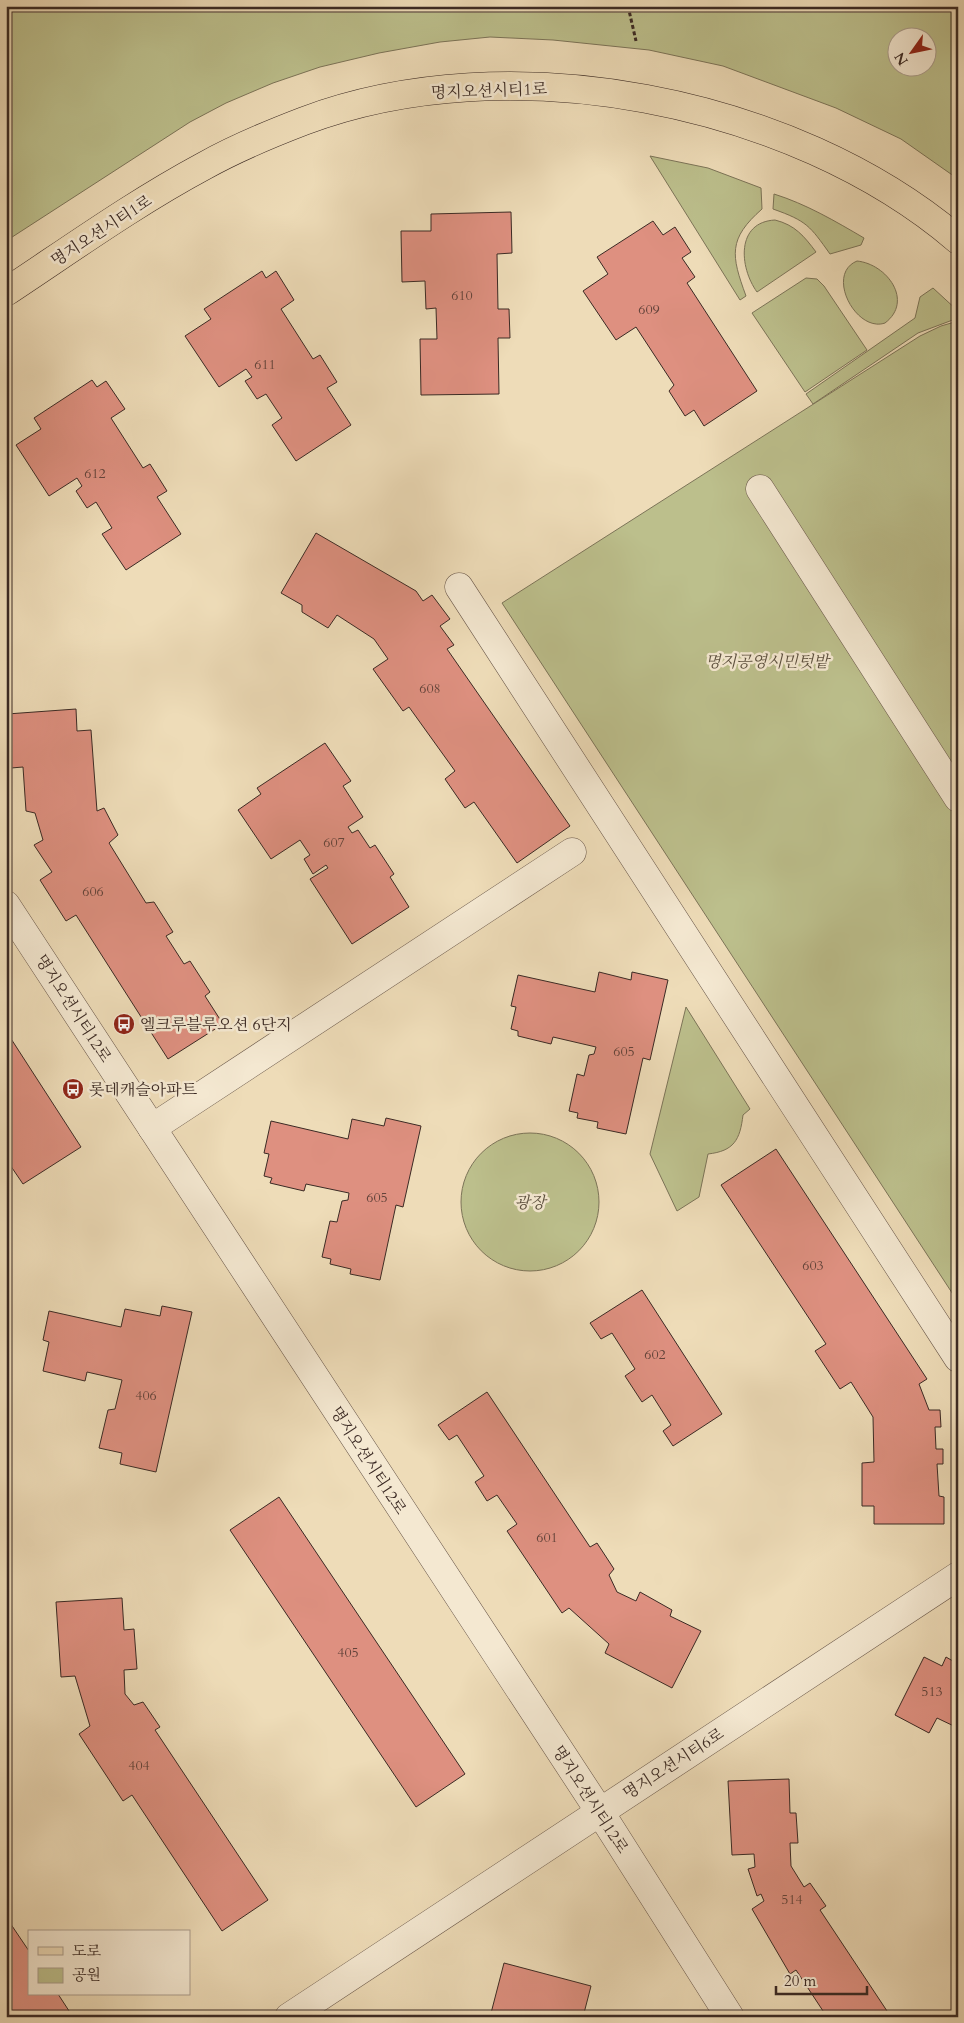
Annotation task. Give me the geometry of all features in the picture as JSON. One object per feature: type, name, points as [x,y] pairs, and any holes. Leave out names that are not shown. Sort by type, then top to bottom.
[{"type":"main road","name":"명지오션시티1로","points":[[6,292],[161,191],[204,166],[252,142],[306,120],[360,104],[394,97],[464,88],[552,88],[600,92],[640,98],[720,116],[807,148],[852,169],[898,196],[958,240]]},
{"type":"street","points":[[760,489],[958,798]]},
{"type":"street","points":[[458,587],[958,1358]]},
{"type":"street","points":[[152,1128],[572,852]]},
{"type":"street","name":"명지오션시티12로","points":[[6,905],[600,1812],[730,2017]]},
{"type":"street","name":"명지오션시티6로","points":[[289,2017],[958,1576]]},
{"type":"path","points":[[628,6],[636,40]]},
{"type":"green space","points":[[6,6],[958,6],[958,179],[901,139],[836,108],[723,66],[649,50],[553,40],[490,37],[440,42],[379,53],[320,67],[273,83],[226,103],[190,122],[6,241]]},
{"type":"green space","points":[[650,156],[708,168],[761,188],[762,209],[743,229],[736,248],[737,269],[746,296],[740,300]]},
{"type":"green space","points":[[774,194],[809,208],[864,238],[861,245],[830,254],[812,231],[801,221],[773,209]]},
{"type":"green space","points":[[775,220],[799,232],[816,252],[757,292],[751,282],[745,259],[747,237],[753,229],[762,223]]},
{"type":"green space","points":[[857,261],[878,269],[887,276],[893,285],[897,295],[897,304],[893,314],[885,323],[874,324],[864,319],[848,301],[844,289],[844,278],[848,268]]},
{"type":"green space","points":[[806,278],[817,279],[824,286],[867,350],[805,392],[752,313]]},
{"type":"green space","points":[[933,288],[958,311],[958,318],[918,333],[813,404],[806,394],[915,318],[920,297]]},
{"type":"green space","name":"명지공영시민텃밭","points":[[958,321],[958,1302],[502,603],[920,336],[941,326]]},
{"type":"green space","points":[[686,1007],[750,1109],[743,1115],[740,1131],[734,1143],[724,1150],[708,1154],[699,1197],[677,1211],[650,1154]]},
{"type":"green space","name":"광장","points":[[530,1133],[556,1139],[568,1145],[578,1154],[587,1164],[593,1176],[599,1202],[593,1228],[587,1240],[578,1250],[568,1259],[556,1265],[530,1271],[504,1265],[492,1259],[482,1250],[473,1240],[467,1228],[461,1202],[467,1176],[473,1164],[482,1154],[492,1145],[504,1139]]},
{"type":"building","points":[[511,212],[512,253],[497,254],[498,309],[509,309],[510,338],[498,338],[499,394],[421,395],[420,339],[437,339],[436,308],[426,309],[425,281],[402,282],[401,231],[431,231],[431,214]]},
{"type":"building","points":[[653,221],[663,235],[675,227],[691,252],[682,258],[695,277],[687,283],[757,391],[704,426],[694,410],[685,416],[669,391],[674,385],[636,327],[616,340],[583,291],[608,274],[597,257]]},
{"type":"building","points":[[262,271],[266,278],[276,271],[294,300],[281,309],[313,359],[320,355],[337,382],[327,388],[351,425],[296,461],[272,425],[282,418],[266,394],[257,399],[245,381],[252,377],[246,369],[219,387],[185,336],[211,319],[204,309]]},
{"type":"building","points":[[92,380],[97,387],[106,381],[125,409],[111,418],[143,468],[150,464],[167,491],[157,497],[181,534],[126,570],[102,534],[112,528],[96,502],[87,508],[76,491],[82,486],[77,478],[49,496],[16,445],[41,429],[34,418]]},
{"type":"building","points":[[316,533],[416,591],[423,601],[432,595],[450,619],[440,626],[454,645],[447,649],[570,826],[517,863],[474,802],[465,808],[445,779],[455,771],[409,707],[403,711],[373,669],[388,659],[374,639],[337,615],[328,628],[302,612],[302,605],[281,593]]},
{"type":"building","points":[[6,632],[11,640],[6,643]]},
{"type":"building","points":[[76,709],[77,731],[91,730],[97,811],[104,808],[118,835],[109,843],[146,903],[154,902],[173,932],[166,936],[184,964],[190,961],[210,992],[205,996],[223,1024],[168,1059],[76,915],[66,921],[40,880],[52,872],[34,845],[43,840],[35,813],[26,811],[23,767],[11,768],[7,714]]},
{"type":"building","points":[[325,743],[351,781],[343,786],[363,817],[348,827],[352,833],[358,830],[370,848],[375,845],[394,874],[390,877],[409,907],[352,944],[310,879],[328,868],[326,865],[313,874],[304,859],[310,855],[300,840],[271,859],[238,810],[261,794],[257,788]]},
{"type":"building","points":[[599,972],[631,980],[632,972],[668,980],[650,1060],[643,1058],[626,1134],[597,1128],[598,1122],[577,1118],[578,1113],[569,1111],[577,1074],[584,1076],[589,1055],[594,1054],[596,1047],[553,1037],[551,1044],[518,1036],[518,1031],[511,1029],[516,1007],[511,1006],[518,975],[595,992]]},
{"type":"building","points":[[6,1031],[81,1147],[23,1184],[6,1159]]},
{"type":"building","points":[[386,1118],[421,1126],[403,1207],[396,1205],[380,1280],[350,1274],[351,1269],[330,1264],[331,1259],[322,1257],[330,1221],[337,1222],[342,1201],[348,1200],[349,1193],[306,1184],[304,1191],[270,1183],[272,1178],[264,1176],[269,1154],[264,1153],[271,1121],[348,1139],[352,1119],[384,1126]]},
{"type":"building","points":[[776,1149],[927,1379],[919,1384],[929,1410],[940,1410],[941,1427],[935,1427],[936,1449],[943,1449],[943,1464],[937,1464],[939,1496],[944,1497],[944,1524],[874,1524],[874,1506],[862,1506],[862,1463],[874,1462],[873,1417],[851,1382],[840,1389],[815,1351],[826,1344],[721,1185]]},
{"type":"building","points":[[642,1290],[722,1414],[673,1446],[663,1431],[671,1425],[652,1395],[642,1402],[625,1376],[635,1369],[612,1333],[601,1339],[590,1323]]},
{"type":"building","points":[[162,1306],[192,1312],[156,1472],[120,1464],[122,1453],[99,1448],[108,1410],[115,1409],[122,1380],[87,1372],[85,1381],[43,1371],[49,1342],[43,1340],[49,1311],[121,1327],[125,1309],[160,1316]]},
{"type":"building","points":[[487,1392],[590,1547],[597,1543],[614,1569],[609,1575],[617,1592],[636,1601],[640,1592],[672,1610],[670,1616],[701,1631],[672,1688],[605,1653],[609,1644],[569,1608],[562,1613],[507,1531],[517,1524],[497,1495],[487,1501],[475,1482],[484,1476],[457,1435],[449,1440],[438,1425]]},
{"type":"building","points":[[279,1497],[465,1774],[416,1807],[230,1530]]},
{"type":"building","points":[[122,1598],[124,1630],[134,1629],[137,1669],[124,1670],[125,1694],[134,1705],[143,1702],[160,1727],[155,1730],[268,1900],[222,1931],[132,1795],[123,1801],[79,1734],[90,1726],[75,1676],[61,1677],[56,1602]]},
{"type":"building","points":[[924,1657],[942,1666],[946,1657],[958,1664],[958,1728],[937,1718],[929,1733],[895,1715]]},
{"type":"building","points":[[789,1779],[790,1813],[796,1813],[798,1843],[790,1843],[791,1866],[804,1887],[810,1883],[826,1906],[820,1910],[891,2017],[827,2017],[796,1970],[790,1974],[752,1909],[764,1901],[761,1894],[757,1896],[748,1869],[755,1867],[754,1854],[732,1855],[728,1781]]},
{"type":"building","points":[[6,1917],[28,1950],[28,1996],[59,1996],[73,2017],[6,2017]]},
{"type":"building","points":[[504,1963],[591,1986],[583,2017],[490,2017]]},
{"type":"place","name":"엘크루블루오션 6단지","points":[[124,1024]]},
{"type":"place","name":"롯데캐슬아파트","points":[[73,1089]]}]
